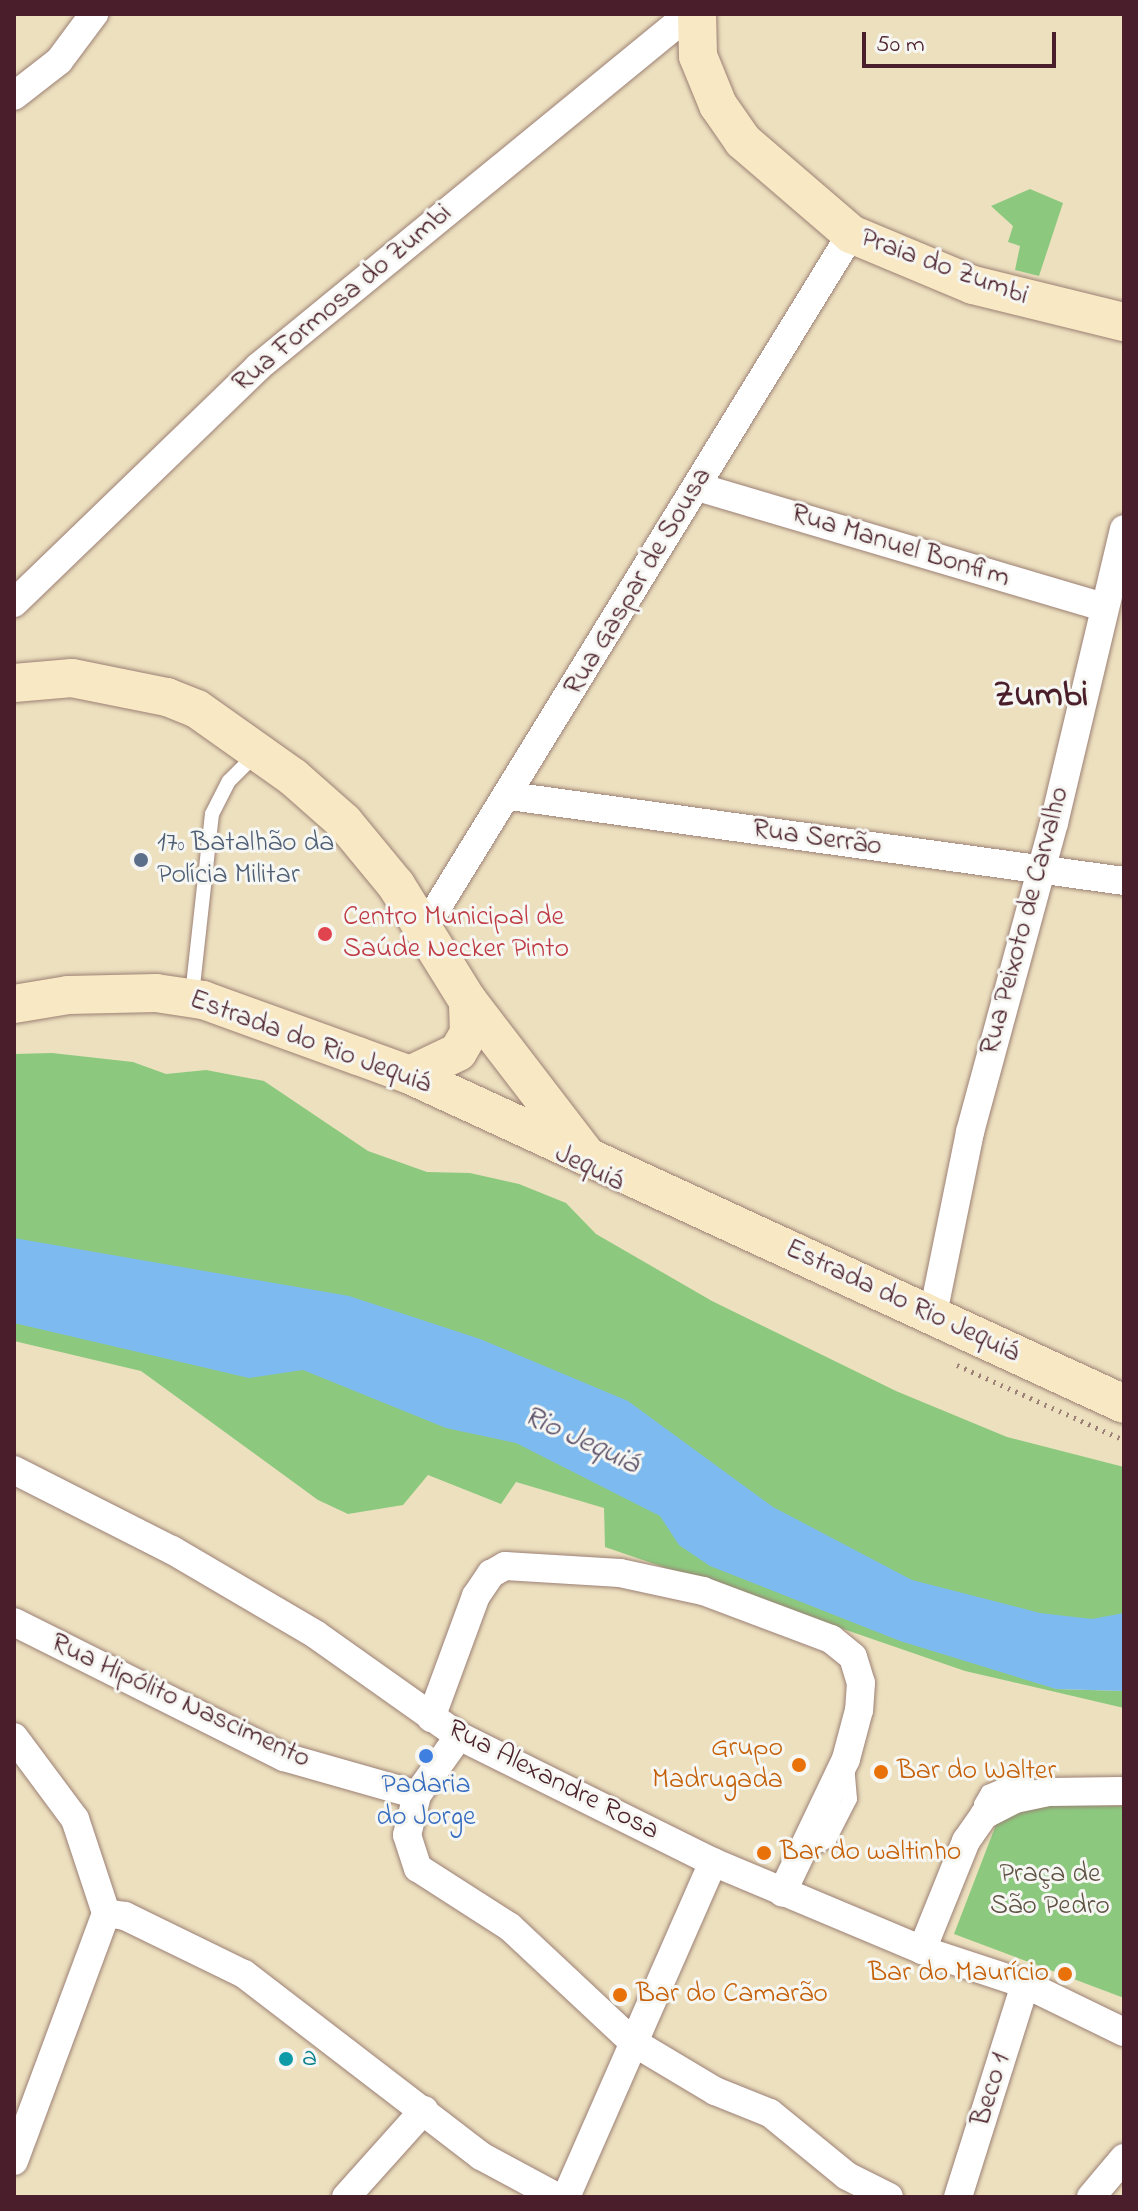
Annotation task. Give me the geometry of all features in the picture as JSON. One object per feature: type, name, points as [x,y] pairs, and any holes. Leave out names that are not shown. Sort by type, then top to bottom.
[{"type":"main road","name":"Praia do Zumbi","points":[[697,14],[698,56],[726,117],[743,141],[851,234],[973,285],[1124,322]]},
{"type":"main road","name":"Estrada do Rio Jequiá","points":[[14,683],[72,678],[115,683],[197,709],[261,750],[344,822],[424,929],[468,1001],[591,1162]]},
{"type":"main road","name":"Estrada do Rio Jequiá","points":[[14,1004],[106,992],[192,998],[410,1075],[591,1162],[933,1314],[1124,1404]]},
{"type":"main road","points":[[410,1075],[458,1052],[469,1033],[468,1001]]},
{"type":"street","points":[[14,96],[59,61],[94,14]]},
{"type":"street","name":"Rua Formosa do Zumbi","points":[[14,603],[258,367],[689,14]]},
{"type":"street","name":"Rua Gaspar de Sousa","points":[[424,929],[510,796],[851,234]]},
{"type":"street","name":"Rua Manuel Bonfim","points":[[698,487],[1102,607]]},
{"type":"street","name":"Rua Peixoto de Carvalho","points":[[933,1314],[970,1132],[1041,871],[1102,607],[1124,529]]},
{"type":"street","name":"Rua Serrão","points":[[510,796],[1124,881]]},
{"type":"street","name":"Rua Alexandre Rosa","points":[[14,1470],[172,1550],[315,1634],[459,1736],[782,1893],[922,1950],[1025,1984],[1124,2032]]},
{"type":"street","points":[[431,1718],[476,1596],[491,1574],[505,1566],[620,1573],[703,1591],[831,1639],[845,1648],[856,1668],[859,1710],[846,1759],[796,1857],[782,1893]]},
{"type":"street","name":"Rua Hipólito Nascimento","points":[[14,1622],[284,1757],[417,1795]]},
{"type":"street","points":[[459,1736],[417,1795],[407,1835],[418,1868],[510,1927],[633,2042],[715,2091],[770,2113],[847,2176],[889,2197]]},
{"type":"street","points":[[14,1737],[75,1819],[106,1913],[14,2161]]},
{"type":"street","points":[[922,1950],[966,1841],[984,1815],[1015,1799],[1048,1792],[1124,1791]]},
{"type":"street","points":[[566,2197],[713,1862]]},
{"type":"street","points":[[106,1913],[125,1916],[244,1974],[481,2156],[557,2197]]},
{"type":"street","name":"Beco 1","points":[[958,2197],[1025,1984]]},
{"type":"street","points":[[346,2197],[424,2110]]},
{"type":"street","points":[[1091,2197],[1124,2158]]},
{"type":"lane","points":[[192,998],[212,814],[239,768],[261,750]]},
{"type":"path","points":[[952,1363],[1124,1440]]},
{"type":"green space","points":[[1030,189],[1063,203],[1039,276],[1015,270],[1020,246],[1008,242],[1013,226],[991,206]]},
{"type":"green space","points":[[52,1053],[133,1062],[166,1074],[206,1070],[264,1081],[368,1151],[427,1172],[470,1173],[519,1184],[566,1203],[596,1234],[712,1301],[896,1391],[1007,1437],[1124,1467],[1124,1628],[1037,1628],[14,1252],[14,1054]]},
{"type":"green space","points":[[14,1312],[304,1359],[520,1432],[1056,1689],[1124,1691],[1124,1708],[965,1671],[605,1547],[604,1508],[516,1482],[501,1504],[428,1475],[403,1505],[348,1514],[318,1500],[141,1371],[14,1341]]},
{"type":"green space","name":"Praça de São Pedro","points":[[1032,1805],[1124,1806],[1124,1998],[954,1934],[997,1822]]},
{"type":"water","name":"Rio Jequiá","points":[[14,1238],[349,1296],[480,1339],[628,1401],[773,1507],[912,1580],[1040,1613],[1092,1619],[1124,1613],[1124,1691],[1056,1689],[900,1641],[710,1566],[679,1545],[660,1516],[516,1443],[446,1428],[303,1370],[249,1378],[14,1323]]},
{"type":"place","name":"17º Batalhão da Polícia Militar","points":[[141,860]]},
{"type":"place","name":"Centro Municipal de Saúde Necker Pinto","points":[[325,934]]},
{"type":"place","name":"Padaria do Jorge","points":[[426,1756]]},
{"type":"place","name":"Grupo Madrugada","points":[[799,1765]]},
{"type":"place","name":"Bar do Walter","points":[[881,1772]]},
{"type":"place","name":"Bar do waltinho","points":[[764,1853]]},
{"type":"place","name":"Bar do Maurício","points":[[1065,1974]]},
{"type":"place","name":"Bar do Camarão","points":[[620,1995]]},
{"type":"place","name":"a","points":[[286,2059]]},
{"type":"district","name":"Zumbi","points":[[1041,697]]}]
